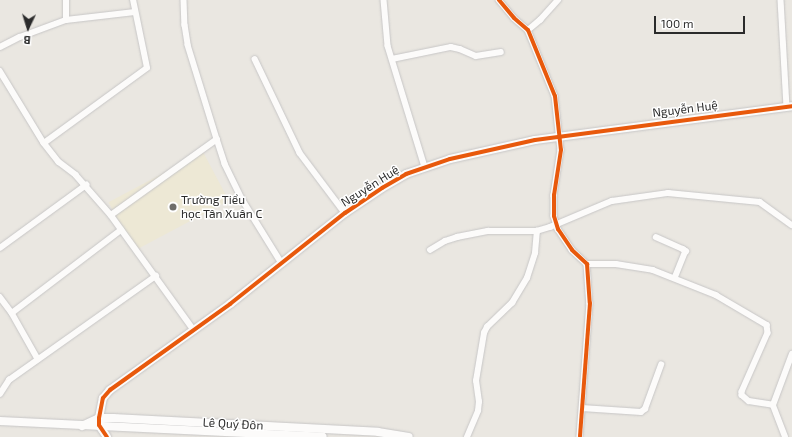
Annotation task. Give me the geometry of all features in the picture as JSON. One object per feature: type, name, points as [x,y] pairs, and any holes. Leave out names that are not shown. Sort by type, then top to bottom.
[{"type":"street","points":[[66,0],[66,20]]},
{"type":"street","points":[[44,143],[147,68],[133,0]]},
{"type":"street","points":[[184,0],[185,25],[188,45],[225,164],[242,199],[281,262]]},
{"type":"street","points":[[384,0],[386,34],[392,59],[425,167]]},
{"type":"street","points":[[499,0],[514,18],[528,30],[555,96],[560,135],[560,163],[553,206],[557,224],[572,250],[587,264],[590,303],[580,437]]},
{"type":"street","points":[[528,30],[540,20],[558,0]]},
{"type":"street","points":[[781,0],[790,106]]},
{"type":"street","points":[[0,47],[20,37],[66,20],[135,12]]},
{"type":"street","points":[[392,59],[451,47],[460,48],[476,56],[501,52]]},
{"type":"street","points":[[254,59],[300,153],[345,213]]},
{"type":"street","points":[[0,71],[44,143],[59,162],[86,185],[111,215],[194,330]]},
{"type":"street","name":"Nguyễn Huệ","points":[[99,422],[103,398],[110,390],[230,304],[281,262],[345,213],[388,184],[406,174],[425,167],[497,147],[560,135],[790,106]]},
{"type":"street","points":[[111,215],[217,139]]},
{"type":"street","points":[[0,248],[86,185]]},
{"type":"street","points":[[430,250],[445,241],[474,233],[537,230],[557,224],[612,201],[668,192],[760,202],[792,225]]},
{"type":"street","points":[[12,312],[121,230]]},
{"type":"street","points":[[467,437],[478,410],[479,402],[476,381],[484,333],[512,303],[527,278],[535,254],[537,230]]},
{"type":"street","points":[[656,237],[686,251],[675,278]]},
{"type":"street","points":[[587,264],[597,263],[636,267],[675,278],[716,295],[767,325],[768,333],[742,392],[746,399],[773,405]]},
{"type":"street","points":[[0,394],[9,380],[156,276]]},
{"type":"street","points":[[0,296],[12,312],[38,359]]},
{"type":"street","points":[[785,437],[773,405],[792,354]]},
{"type":"street","points":[[582,408],[641,412],[645,409],[661,365]]},
{"type":"street","name":"Lê Quý Đôn","points":[[0,421],[82,426],[99,422],[302,432],[380,432],[409,437]]},
{"type":"street","points":[[99,422],[107,437]]},
{"type":"street","name":"Lê Quý Đôn","points":[[302,432],[323,437]]},
{"type":"shaded area","name":"Trường Tiểu học Tân Xuân C","points":[[203,152],[229,201],[134,251],[109,202]]},
{"type":"cycle path","points":[[499,0],[514,18],[528,30],[555,96],[561,150],[554,195],[554,216],[558,229],[572,250],[587,264],[590,303],[580,437]]},
{"type":"cycle path","points":[[107,437],[99,425],[99,418],[103,398],[110,390],[230,304],[345,213],[406,174],[450,159],[535,140],[792,106]]},
{"type":"place","name":"Trường Tiểu học Tân Xuân C","points":[[173,207]]}]
